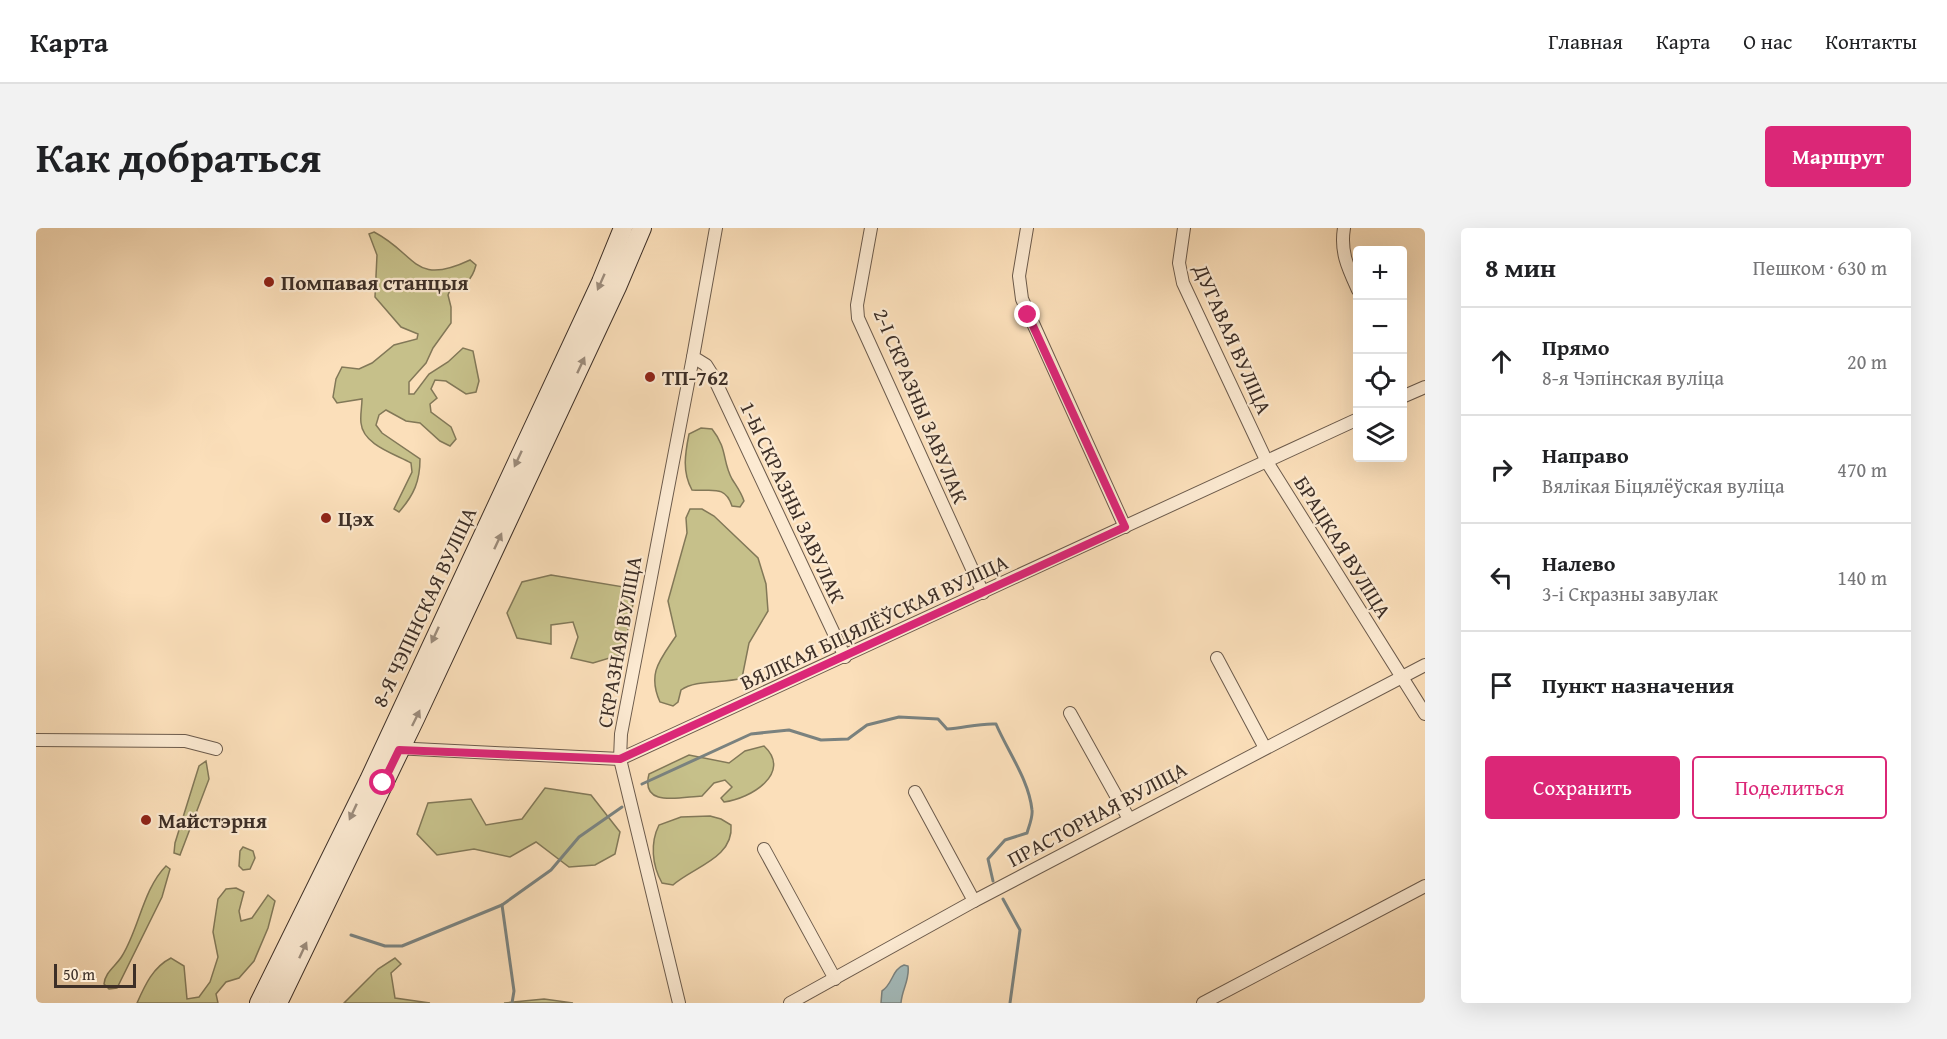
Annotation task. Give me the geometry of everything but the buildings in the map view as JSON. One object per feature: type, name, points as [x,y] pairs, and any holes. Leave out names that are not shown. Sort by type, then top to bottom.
[{"type":"main road","name":"8-Я ЧЭПІНСКАЯ ВУЛІЦА","points":[[278,1003],[601,282],[623,228]]},
{"type":"main road","name":"8-Я ЧЭПІНСКАЯ ВУЛІЦА","points":[[259,1003],[392,748],[612,297],[642,228]]},
{"type":"street","points":[[693,357],[716,228]]},
{"type":"street","name":"2-І СКРАЗНЫ ЗАВУЛАК","points":[[871,228],[857,305],[858,318],[983,593]]},
{"type":"street","points":[[1027,228],[1019,276],[1022,299],[1125,527]]},
{"type":"street","name":"ДУГАВАЯ ВУЛІЦА","points":[[1184,228],[1179,263],[1183,283],[1267,462]]},
{"type":"street","points":[[1344,228],[1341,243],[1344,260],[1353,279]]},
{"type":"street","name":"1-Ы СКРАЗНЫ ЗАВУЛАК","points":[[693,357],[706,365],[713,376],[844,657]]},
{"type":"street","name":"СКРАЗНАЯ ВУЛІЦА","points":[[679,1003],[620,759],[621,734],[693,357]]},
{"type":"street","points":[[1407,393],[1425,387]]},
{"type":"street","name":"ВЯЛІКАЯ БІЦЯЛЁЎСКАЯ ВУЛІЦА","points":[[392,748],[620,759],[1353,421]]},
{"type":"street","name":"БРАЦКАЯ ВУЛІЦА","points":[[1267,462],[1425,714]]},
{"type":"street","points":[[1217,658],[1265,748]]},
{"type":"street","name":"ПРАСТОРНАЯ ВУЛІЦА","points":[[790,1003],[974,901],[1425,665]]},
{"type":"street","points":[[1070,713],[1129,819]]},
{"type":"street","points":[[36,740],[185,741],[216,749]]},
{"type":"street","points":[[915,792],[974,901]]},
{"type":"street","points":[[764,849],[835,979]]},
{"type":"street","points":[[1203,1003],[1425,886]]},
{"type":"shaded area","points":[[374,232],[426,269],[437,270],[470,260],[476,265],[468,281],[451,288],[448,295],[451,323],[433,348],[426,363],[409,382],[409,394],[414,394],[429,374],[448,362],[463,348],[473,351],[479,381],[476,392],[466,394],[446,381],[435,380],[431,389],[437,398],[430,404],[431,412],[451,427],[456,439],[450,446],[440,441],[420,423],[406,421],[386,410],[379,415],[376,425],[382,433],[420,459],[415,487],[409,500],[399,512],[394,509],[412,472],[411,463],[381,448],[367,437],[361,423],[362,399],[337,403],[333,397],[336,379],[342,367],[359,369],[372,363],[394,345],[417,339],[418,334],[401,327],[375,297],[377,255],[369,234]]},
{"type":"shaded area","points":[[701,428],[712,429],[717,436],[729,473],[744,501],[740,507],[732,506],[729,499],[721,492],[692,490],[686,470],[686,449],[689,434]]},
{"type":"shaded area","points":[[690,509],[702,509],[714,516],[758,558],[766,584],[768,611],[749,643],[742,678],[694,684],[681,690],[678,702],[673,706],[660,702],[656,692],[655,675],[660,660],[676,636],[668,601],[687,533],[686,518]]},
{"type":"shaded area","points":[[551,575],[636,589],[623,654],[593,663],[571,658],[578,637],[573,622],[551,625],[551,644],[517,638],[507,613],[522,582]]},
{"type":"shaded area","points":[[764,746],[772,756],[774,766],[771,775],[765,783],[745,796],[724,802],[721,798],[732,787],[725,780],[714,783],[702,796],[664,798],[650,792],[649,774],[689,755],[729,763],[745,751]]},
{"type":"shaded area","points":[[206,761],[209,779],[180,855],[174,853],[175,843],[199,766]]},
{"type":"shaded area","points":[[545,788],[591,795],[620,832],[615,854],[595,865],[569,867],[536,842],[510,857],[474,849],[437,855],[417,834],[428,803],[471,799],[486,825],[522,819]]},
{"type":"shaded area","points":[[710,816],[731,825],[726,846],[711,861],[673,885],[662,883],[653,854],[654,839],[659,825],[681,817]]},
{"type":"shaded area","points":[[243,847],[253,851],[255,858],[250,869],[243,870],[239,866],[240,851]]},
{"type":"shaded area","points":[[166,866],[170,869],[162,897],[117,988],[109,989],[104,984],[106,976],[120,960],[133,934],[146,897],[158,875]]},
{"type":"shaded area","points":[[236,888],[244,892],[239,911],[241,921],[252,918],[268,895],[275,901],[268,928],[254,961],[239,978],[226,982],[216,994],[218,1003],[137,1003],[154,971],[171,958],[184,966],[187,999],[199,997],[210,982],[218,957],[213,932],[218,899],[226,889]]},
{"type":"shaded area","points":[[395,958],[401,964],[391,973],[395,998],[430,1003],[344,1003],[378,969]]},
{"type":"shaded area","points":[[544,999],[573,1003],[504,1003]]},
{"type":"water","points":[[904,965],[908,966],[908,971],[901,1003],[881,1003],[882,991],[897,970]]},
{"type":"waterway","points":[[642,784],[751,734],[789,730],[821,740],[848,739],[867,725],[899,717],[938,719],[947,729],[996,724],[1027,788],[1032,813],[1027,833],[1005,840],[988,859],[993,881]]},
{"type":"waterway","points":[[351,935],[385,946],[402,946],[502,905],[551,870],[579,837],[622,807]]},
{"type":"waterway","points":[[1003,899],[1020,930],[1010,1003]]},
{"type":"waterway","points":[[502,905],[514,991],[512,1003]]},
{"type":"place","name":"Помпавая станцыя","points":[[269,282]]},
{"type":"place","name":"ТП-762","points":[[650,377]]},
{"type":"place","name":"Цэх","points":[[326,518]]},
{"type":"place","name":"Майстэрня","points":[[146,820]]},
{"type":"route","points":[[383,783],[399,750],[620,759],[1125,527],[1028,315]]}]
